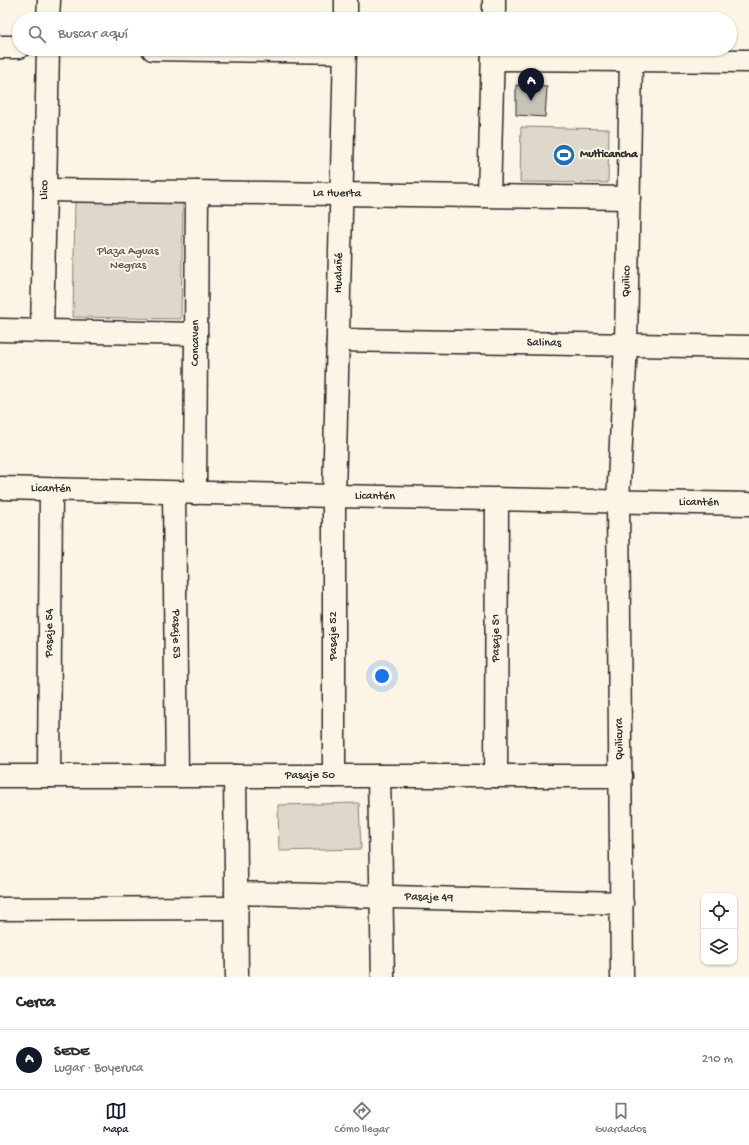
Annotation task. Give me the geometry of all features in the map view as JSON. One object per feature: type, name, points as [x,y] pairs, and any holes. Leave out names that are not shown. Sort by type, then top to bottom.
[{"type":"street","points":[[48,12],[49,0]]},
{"type":"street","points":[[346,0],[346,12]]},
{"type":"street","points":[[494,0],[494,12]]},
{"type":"street","points":[[0,47],[12,47]]},
{"type":"street","name":"Llico","points":[[42,331],[48,56]]},
{"type":"street","name":"Hualañé","points":[[334,496],[345,56]]},
{"type":"street","points":[[489,196],[493,56]]},
{"type":"street","points":[[539,56],[631,60],[749,61]]},
{"type":"street","name":"Quilico","points":[[618,502],[626,344],[631,60]]},
{"type":"street","name":"La Huerta","points":[[45,190],[629,198]]},
{"type":"street","name":"Concaven","points":[[195,493],[197,192]]},
{"type":"street","points":[[0,330],[196,334]]},
{"type":"street","name":"Salinas","points":[[338,340],[749,347]]},
{"type":"street","name":"Licantén","points":[[0,488],[174,493],[749,504]]},
{"type":"street","name":"Pasaje 54","points":[[49,776],[51,490]]},
{"type":"street","name":"Pasaje 53","points":[[174,493],[177,776]]},
{"type":"street","name":"Pasaje 52","points":[[334,496],[334,776]]},
{"type":"street","name":"Pasaje 51","points":[[496,776],[497,499]]},
{"type":"street","name":"Quilicura","points":[[618,502],[622,977]]},
{"type":"street","name":"Pasaje 50","points":[[0,776],[621,776]]},
{"type":"street","points":[[235,776],[237,977]]},
{"type":"street","points":[[379,776],[383,977]]},
{"type":"street","name":"Pasaje 49","points":[[0,909],[382,896],[622,903]]},
{"type":"green space","name":"Multicancha","points":[[521,127],[609,129],[608,183],[520,182]]},
{"type":"green space","name":"Plaza Aguas Negras","points":[[75,200],[183,202],[181,319],[73,317]]},
{"type":"green space","points":[[359,803],[361,849],[279,851],[278,805]]},
{"type":"building","points":[[516,85],[547,87],[545,117],[516,115]]},
{"type":"place","name":"SEDE","points":[[531,101]]},
{"type":"place","name":"Multicancha","points":[[564,155]]}]
